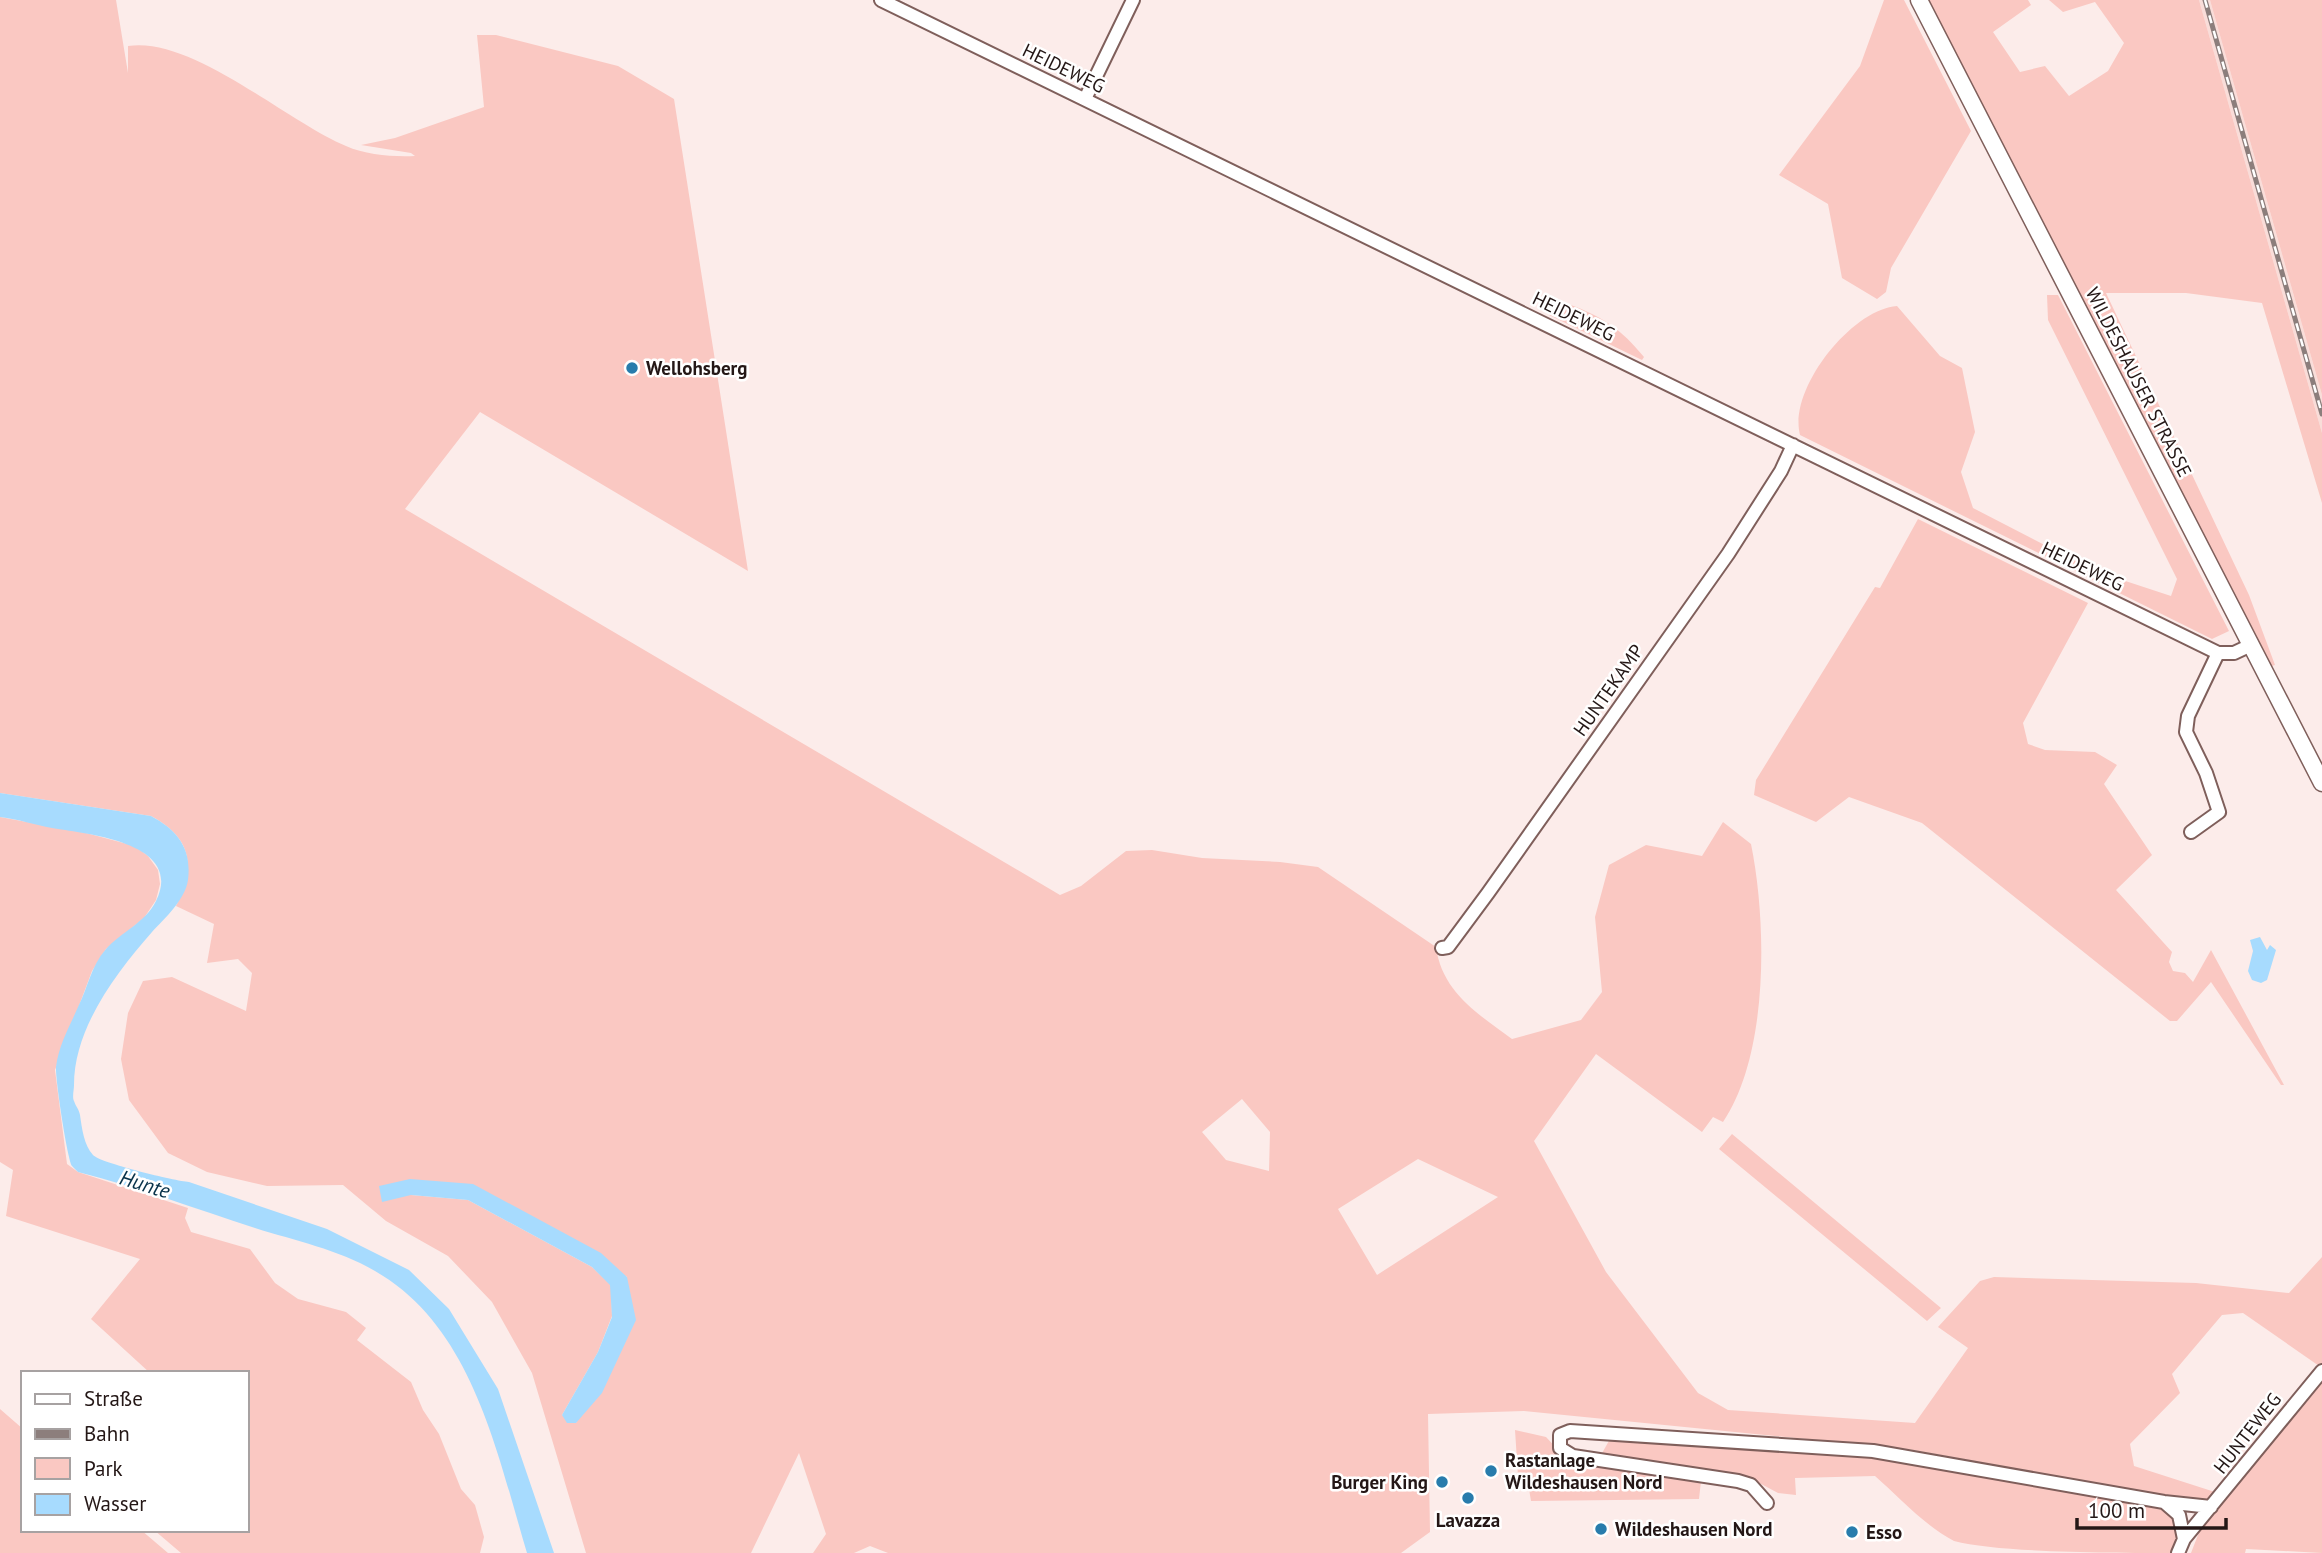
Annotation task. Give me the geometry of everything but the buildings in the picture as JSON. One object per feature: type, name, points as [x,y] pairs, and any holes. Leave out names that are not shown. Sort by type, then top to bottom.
[{"type":"main road","name":"WILDESHAUSER STRASSE","points":[[1919,0],[2322,783]]},
{"type":"street","name":"HEIDEWEG","points":[[881,0],[2218,653]]},
{"type":"street","points":[[1085,99],[1133,0]]},
{"type":"street","name":"HUNTEKAMP","points":[[1443,948],[1448,947],[1488,893],[1728,554],[1782,471],[1793,445]]},
{"type":"street","points":[[2190,832],[2219,812],[2206,774],[2186,732],[2188,716],[2218,653],[2234,653],[2251,645]]},
{"type":"street","name":"HUNTEWEG","points":[[2181,1547],[2322,1371]]},
{"type":"street","points":[[1767,1503],[1751,1485],[1738,1481],[1573,1456],[1560,1448],[1560,1435],[1570,1430],[1873,1451],[2164,1502],[2211,1507]]},
{"type":"street","points":[[2164,1502],[2179,1515],[2181,1547]]},
{"type":"shaded area","points":[[2199,0],[2210,0],[2322,395],[2322,433]]},
{"type":"green space","points":[[0,0],[116,0],[128,73],[128,46],[153,46],[181,54],[238,83],[346,146],[362,152],[389,156],[415,156],[411,153],[361,145],[395,138],[484,107],[477,35],[496,35],[618,66],[674,99],[748,571],[480,412],[405,509],[1060,895],[1081,886],[1126,851],[1152,850],[1202,858],[1318,867],[1436,947],[1446,977],[1454,989],[1475,1011],[1512,1039],[1581,1020],[1602,992],[1595,917],[1609,865],[1646,845],[1702,856],[1723,822],[1751,844],[1760,911],[1761,948],[1756,1025],[1749,1061],[1738,1094],[1723,1122],[1713,1117],[1702,1132],[1596,1054],[1534,1141],[1606,1272],[1698,1393],[1728,1410],[1915,1423],[1968,1348],[1938,1327],[1980,1281],[1994,1277],[2196,1283],[2289,1293],[2322,1257],[2322,1368],[2243,1313],[2222,1315],[2172,1374],[2180,1393],[2130,1444],[2134,1466],[2218,1493],[2215,1499],[2183,1499],[1907,1449],[1524,1411],[1428,1414],[1430,1532],[1401,1553],[888,1553],[870,1546],[854,1553],[813,1553],[826,1534],[799,1453],[751,1553],[586,1553],[532,1373],[492,1302],[448,1256],[386,1221],[343,1185],[267,1186],[207,1172],[168,1153],[129,1100],[121,1059],[128,1013],[143,981],[172,977],[246,1011],[252,973],[238,959],[207,963],[214,924],[176,906],[188,866],[182,844],[175,834],[151,816],[0,793]],"holes":[[[1242,1099],[1270,1132],[1269,1171],[1226,1160],[1202,1132]],[[1418,1159],[1498,1197],[1377,1275],[1338,1209]],[[473,1185],[627,1277],[576,1423],[562,1415],[598,1352],[612,1316],[611,1285],[592,1267],[468,1200],[411,1195]]]},
{"type":"green space","points":[[1884,0],[1904,0],[1971,131],[1891,268],[1886,292],[1877,299],[1842,278],[1828,204],[1779,175],[1860,66]]},
{"type":"green space","points":[[1927,0],[2028,0],[2031,5],[1993,32],[2020,72],[2045,66],[2069,96],[2108,71],[2124,43],[2095,2],[2063,12],[2049,0],[2199,0],[2322,433],[2322,503],[2262,303],[2186,293],[2106,293],[2249,595],[2275,665],[2268,667]]},
{"type":"green space","points":[[2210,0],[2322,0],[2322,395]]},
{"type":"green space","points":[[2047,295],[2058,295],[2229,631],[2212,639],[1800,435],[1799,416],[1804,396],[1827,354],[1861,321],[1879,311],[1897,306],[1940,356],[1962,368],[1975,432],[1961,472],[1973,508],[2095,571],[2171,596],[2177,579],[2048,320]]},
{"type":"green space","points":[[1568,304],[1610,324],[1636,347],[1644,357],[1642,360],[1549,315],[1551,309]]},
{"type":"green space","points":[[1918,519],[2088,603],[2023,723],[2028,744],[2045,750],[2095,752],[2117,765],[2104,784],[2152,855],[2116,890],[2172,952],[2169,962],[2173,971],[2185,973],[2193,982],[2211,950],[2284,1085],[2281,1085],[2211,982],[2177,1021],[2170,1021],[1922,823],[1849,797],[1816,822],[1754,795],[1756,780],[1875,587],[1880,588]]},
{"type":"green space","points":[[0,817],[86,833],[135,846],[148,856],[158,870],[160,884],[156,900],[144,918],[106,949],[92,971],[55,1070],[67,1164],[78,1172],[188,1208],[185,1218],[191,1232],[250,1249],[275,1283],[298,1299],[346,1312],[366,1328],[357,1340],[411,1382],[423,1410],[439,1434],[461,1489],[475,1505],[484,1537],[480,1553],[181,1553],[156,1532],[248,1532],[248,1371],[148,1371],[91,1319],[140,1259],[6,1216],[13,1170],[0,1162]]},
{"type":"green space","points":[[1732,1134],[1941,1308],[1927,1321],[1719,1149]]},
{"type":"green space","points":[[2322,1376],[2322,1553],[2246,1549],[2245,1553],[2191,1553],[2203,1522],[2231,1493]]},
{"type":"green space","points":[[0,1409],[21,1427],[21,1532],[143,1532],[168,1553],[0,1553]]},
{"type":"green space","points":[[1515,1430],[1546,1437],[1563,1455],[1701,1481],[1699,1499],[1531,1501],[1528,1483],[1518,1476]]},
{"type":"green space","points":[[1610,1439],[1871,1457],[2157,1504],[2174,1519],[2178,1538],[2172,1553],[2060,1552],[1974,1545],[1954,1541],[1943,1535],[1875,1476],[1795,1478],[1796,1495],[1778,1493],[1750,1478],[1601,1455]]},
{"type":"water","name":"Hunte","points":[[0,793],[151,816],[175,834],[188,858],[188,880],[183,895],[112,983],[89,1022],[81,1043],[73,1098],[90,1151],[109,1162],[189,1182],[327,1229],[409,1270],[449,1309],[498,1389],[554,1553],[527,1553],[492,1435],[476,1396],[458,1358],[436,1325],[408,1295],[375,1271],[346,1257],[145,1191],[78,1172],[72,1166],[57,1085],[59,1051],[97,962],[112,943],[151,909],[161,881],[157,866],[145,854],[128,845],[107,838],[0,817]]},
{"type":"water","points":[[2260,937],[2267,950],[2270,945],[2276,950],[2267,980],[2261,983],[2252,980],[2248,971],[2253,951],[2250,940]]},
{"type":"water","points":[[410,1179],[473,1184],[601,1253],[627,1277],[636,1320],[602,1393],[576,1423],[567,1423],[562,1415],[598,1352],[612,1317],[610,1285],[592,1267],[468,1200],[411,1195],[382,1202],[379,1186]]},
{"type":"railway","points":[[2205,0],[2322,414]]},
{"type":"place","name":"Wellohsberg","points":[[632,368]]},
{"type":"place","name":"Rastanlage Wildeshausen Nord","points":[[1491,1471]]},
{"type":"place","name":"Burger King","points":[[1442,1482]]},
{"type":"place","name":"Lavazza","points":[[1468,1498]]},
{"type":"place","name":"Wildeshausen Nord","points":[[1601,1529]]},
{"type":"place","name":"Esso","points":[[1852,1532]]}]
